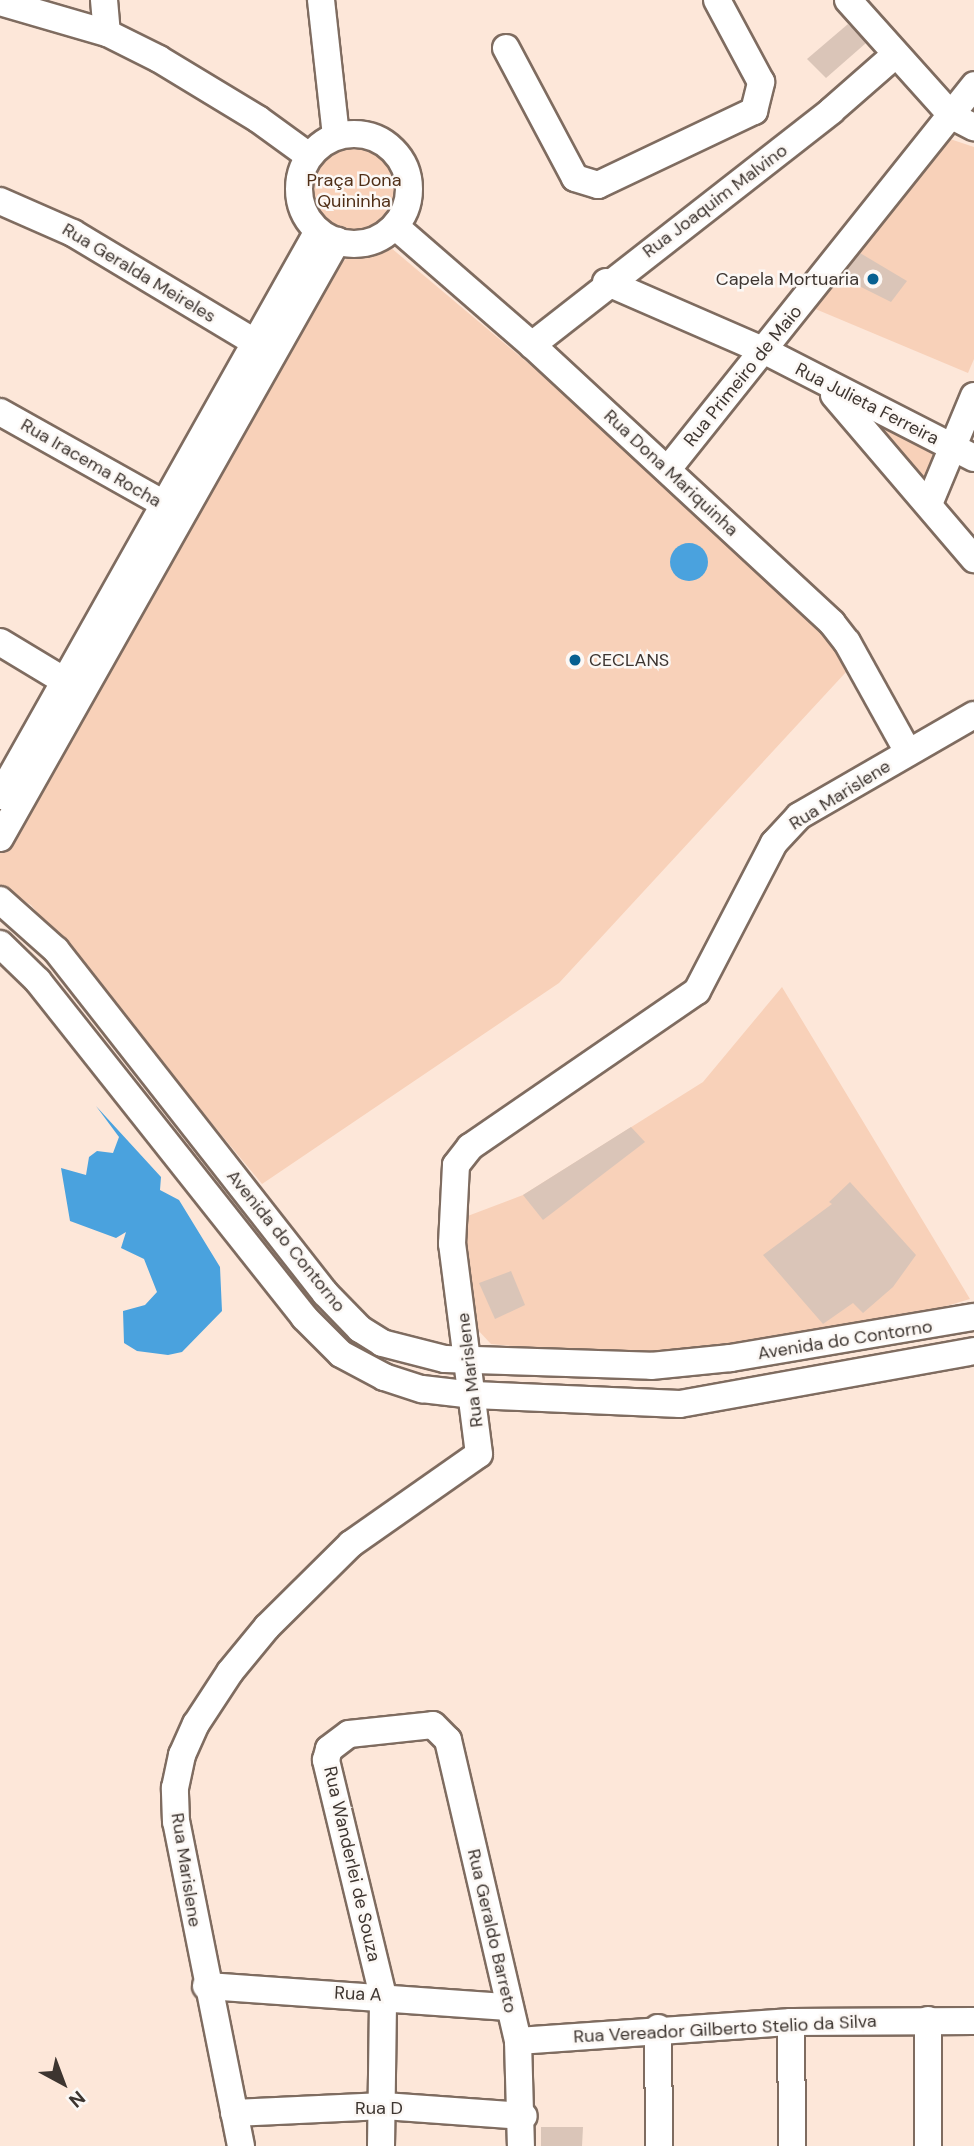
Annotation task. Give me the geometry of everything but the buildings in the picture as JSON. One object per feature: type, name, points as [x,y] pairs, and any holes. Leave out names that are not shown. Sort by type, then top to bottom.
[{"type":"street","points":[[104,0],[107,33]]},
{"type":"street","points":[[321,0],[336,136]]},
{"type":"street","points":[[506,48],[575,178],[598,185],[754,111],[761,82],[717,0]]},
{"type":"street","points":[[848,0],[895,54],[963,122]]},
{"type":"street","points":[[0,2],[107,33],[223,96],[309,156]]},
{"type":"street","name":"Rua Joaquim Malvino","points":[[531,345],[606,282],[792,142],[895,54]]},
{"type":"street","name":"Rua Primeiro de Maio","points":[[668,469],[765,351],[963,122],[974,85]]},
{"type":"street","points":[[336,136],[372,136],[401,158],[410,193],[395,226],[368,242],[328,236],[301,204],[299,187],[309,156],[336,136]]},
{"type":"street","name":"Rua Geralda Meireles","points":[[0,201],[73,233],[265,348]]},
{"type":"street","name":"Rua Dona Mariquinha","points":[[395,226],[668,469],[840,633],[908,752]]},
{"type":"street","points":[[0,796],[72,686],[328,236]]},
{"type":"street","name":"Rua Julieta Ferreira","points":[[606,282],[765,351],[963,453]]},
{"type":"street","points":[[824,383],[974,559]]},
{"type":"street","points":[[929,505],[963,453],[974,396]]},
{"type":"street","name":"Rua Iracema Rocha","points":[[0,412],[173,510]]},
{"type":"street","points":[[0,642],[72,686]]},
{"type":"street","points":[[0,838],[72,686]]},
{"type":"street","name":"Rua Marislene","points":[[241,2146],[206,1986],[176,1822],[175,1788],[182,1755],[196,1724],[230,1672],[267,1627],[351,1544],[477,1457],[471,1360],[452,1244],[452,1176],[461,1156],[683,1004],[705,979],[785,828],[908,752],[974,715]]},
{"type":"street","name":"Avenida do Contorno","points":[[0,900],[56,950],[340,1310],[382,1343],[415,1354],[471,1360],[610,1367],[711,1361],[974,1317]]},
{"type":"street","points":[[0,944],[38,981],[303,1317],[325,1341],[362,1367],[422,1389],[474,1395],[643,1405],[714,1400],[974,1351]]},
{"type":"street","points":[[711,1361],[714,1400]]},
{"type":"street","name":"Rua Wanderlei de Souza","points":[[382,2146],[383,1996],[328,1780],[329,1749],[349,1734],[433,1725]]},
{"type":"street","name":"Rua Geraldo Barreto","points":[[433,1725],[448,1740],[518,2041],[524,2116],[522,2146]]},
{"type":"street","name":"Rua A","points":[[206,1986],[383,1996],[509,2007]]},
{"type":"street","points":[[928,2021],[928,2146]]},
{"type":"street","name":"Rua Vereador Gilberto Stelio da Silva","points":[[518,2041],[658,2028],[791,2022],[974,2021]]},
{"type":"street","points":[[791,2022],[792,2146]]},
{"type":"street","points":[[658,2028],[659,2146]]},
{"type":"street","name":"Rua D","points":[[234,2113],[384,2106],[524,2116]]},
{"type":"green space","points":[[947,138],[974,147],[974,359],[968,373],[813,308]]},
{"type":"green space","name":"Praça Dona Quininha","points":[[354,144],[372,148],[387,158],[397,173],[401,191],[397,209],[387,224],[372,234],[354,238],[336,234],[321,224],[311,209],[307,191],[311,173],[321,158],[336,148]]},
{"type":"green space","points":[[390,247],[643,460],[827,633],[847,671],[559,983],[262,1184],[31,905],[0,887],[0,841],[323,279],[346,259]]},
{"type":"green space","points":[[852,407],[939,450],[930,487]]},
{"type":"green space","points":[[782,987],[970,1299],[882,1325],[745,1345],[593,1354],[491,1344],[476,1328],[462,1244],[465,1217],[523,1195],[703,1082]]},
{"type":"water","points":[[689,543],[703,548],[708,562],[703,576],[689,581],[675,576],[670,562],[675,548]]},
{"type":"water","points":[[96,1106],[161,1177],[160,1190],[179,1200],[220,1267],[222,1311],[182,1352],[168,1355],[137,1351],[124,1343],[123,1311],[145,1305],[157,1292],[144,1259],[121,1248],[126,1232],[116,1238],[70,1221],[61,1168],[86,1175],[89,1157],[97,1151],[113,1153],[119,1137]]},
{"type":"place","name":"Capela Mortuaria","points":[[873,279]]},
{"type":"place","name":"CECLANS","points":[[575,660]]}]
